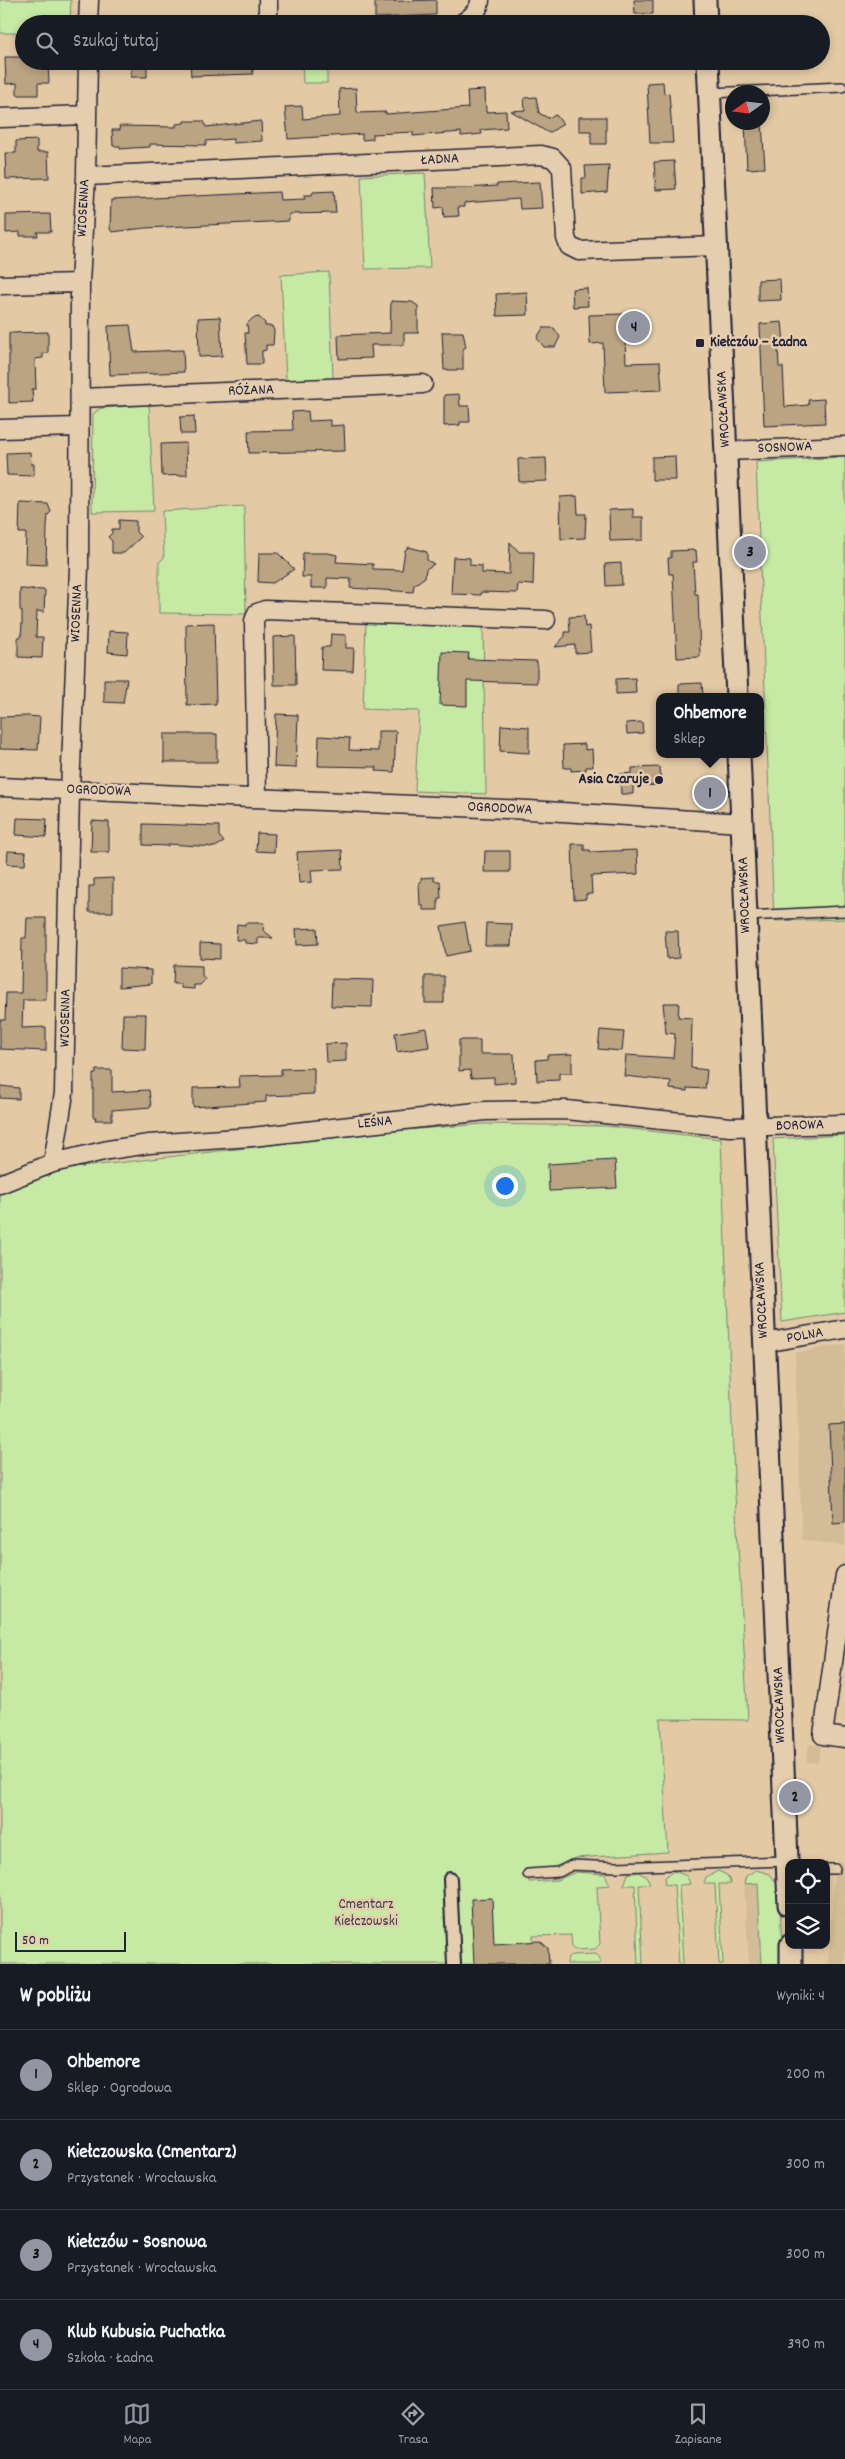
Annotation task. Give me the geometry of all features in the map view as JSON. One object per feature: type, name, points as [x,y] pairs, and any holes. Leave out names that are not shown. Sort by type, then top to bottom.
[{"type":"street","points":[[88,15],[89,0]]},
{"type":"street","points":[[268,0],[268,15]]},
{"type":"street","points":[[472,15],[480,5],[480,0]]},
{"type":"street","points":[[705,0],[706,15]]},
{"type":"street","name":"WIOSENNA","points":[[53,1164],[64,1093],[70,791],[79,568],[80,283],[86,176],[88,70]]},
{"type":"street","name":"WROCŁAWSKA","points":[[708,70],[737,693]]},
{"type":"street","points":[[0,118],[87,115]]},
{"type":"street","name":"ŁADNA","points":[[86,176],[541,155],[553,158],[562,168],[566,238],[569,246],[579,251],[716,246]]},
{"type":"street","points":[[0,284],[80,283]]},
{"type":"street","name":"RÓŻANA","points":[[80,398],[423,384]]},
{"type":"street","points":[[0,429],[79,427]]},
{"type":"street","name":"SOSNOWA","points":[[726,451],[845,446]]},
{"type":"street","points":[[257,798],[254,621],[258,613],[266,610],[546,620]]},
{"type":"street","name":"WROCŁAWSKA","points":[[739,758],[787,1859]]},
{"type":"street","name":"OGRODOWA","points":[[0,787],[529,810],[742,823]]},
{"type":"street","name":"LEŚNA","points":[[0,1184],[53,1164],[108,1150],[149,1144],[252,1137],[486,1111],[566,1110],[730,1127],[755,1127]]},
{"type":"street","name":"BOROWA","points":[[755,1127],[845,1124]]},
{"type":"street","name":"POLNA","points":[[764,1343],[845,1329]]},
{"type":"street","points":[[845,1575],[823,1735],[845,1738]]},
{"type":"street","points":[[450,1879],[454,1964]]},
{"type":"street","points":[[790,1949],[791,1964]]},
{"type":"lane","points":[[709,93],[842,87]]},
{"type":"lane","points":[[746,916],[845,911]]},
{"type":"lane","points":[[528,1874],[559,1872],[572,1865],[617,1867],[785,1863]]},
{"type":"shaded area","points":[[845,1344],[845,1546],[802,1540],[795,1353]]},
{"type":"shaded area","points":[[809,1744],[821,1745],[818,1763],[806,1762]]},
{"type":"shaded area","points":[[835,1862],[845,1864],[845,1964],[828,1964]]},
{"type":"shaded area","points":[[758,1883],[762,1964],[749,1964],[744,1884]]},
{"type":"green space","points":[[0,0],[71,0],[70,15],[15,15],[15,33],[0,33]]},
{"type":"green space","points":[[302,70],[327,70],[327,83],[303,83]]},
{"type":"green space","points":[[425,173],[430,268],[365,269],[361,176]]},
{"type":"green space","points":[[329,272],[333,379],[286,380],[281,275]]},
{"type":"green space","points":[[149,405],[154,511],[92,512],[93,414],[101,408]]},
{"type":"green space","points":[[845,457],[845,919],[774,921],[756,462]]},
{"type":"green space","points":[[244,506],[246,614],[159,613],[159,562],[164,558],[162,511]]},
{"type":"green space","points":[[366,623],[483,627],[486,794],[415,791],[419,711],[363,709]]},
{"type":"green space","name":"Cmentarz Kiełczowski","points":[[483,1124],[605,1126],[721,1139],[734,1477],[748,1720],[660,1719],[668,1852],[575,1858],[552,1868],[528,1869],[529,1882],[557,1880],[576,1872],[605,1874],[610,1885],[597,1886],[600,1944],[595,1949],[576,1950],[572,1948],[571,1935],[533,1936],[534,1964],[0,1964],[0,1191],[56,1170],[392,1131]]},
{"type":"green space","points":[[845,1135],[845,1312],[782,1322],[773,1139]]},
{"type":"green space","points":[[756,1870],[770,1874],[779,1887],[783,1964],[762,1964],[758,1883],[744,1884],[746,1876]]},
{"type":"green space","points":[[674,1871],[687,1876],[690,1884],[679,1885],[683,1964],[679,1964],[674,1885],[664,1884],[665,1877]]},
{"type":"green space","points":[[718,1871],[727,1875],[731,1884],[719,1884],[723,1964],[719,1964],[715,1884],[704,1884],[706,1877]]},
{"type":"green space","points":[[638,1872],[647,1877],[650,1884],[639,1885],[643,1964],[638,1964],[635,1885],[624,1885],[628,1874]]},
{"type":"green space","points":[[596,1954],[600,1958],[600,1964],[567,1964],[568,1957],[572,1955]]},
{"type":"building","points":[[436,0],[436,15],[375,15],[375,2]]},
{"type":"building","points":[[634,0],[653,0],[653,14],[635,14]]},
{"type":"building","points":[[5,57],[15,57],[15,70],[48,70],[49,83],[38,83],[38,95],[17,95],[17,83],[6,84]]},
{"type":"building","points":[[131,70],[147,70],[147,77],[131,77]]},
{"type":"building","points":[[191,70],[253,70],[253,74],[191,76]]},
{"type":"building","points":[[663,82],[664,94],[669,93],[673,143],[650,143],[647,83]]},
{"type":"building","points":[[356,88],[357,113],[386,112],[386,114],[468,108],[467,91],[485,90],[486,112],[506,111],[507,128],[481,130],[482,134],[461,136],[461,132],[413,136],[413,132],[373,134],[373,139],[362,140],[362,134],[288,139],[285,107],[302,106],[303,119],[340,116],[339,89]]},
{"type":"building","points":[[536,97],[539,113],[548,118],[556,115],[563,124],[549,133],[511,111],[525,110],[524,98]]},
{"type":"building","points":[[579,117],[606,117],[606,144],[591,144],[591,131],[579,131]]},
{"type":"building","points":[[184,121],[204,121],[206,127],[261,121],[262,141],[233,143],[233,139],[206,141],[206,145],[150,144],[150,147],[120,149],[120,146],[113,146],[112,130],[120,130],[119,126],[176,127],[176,124],[184,123]]},
{"type":"building","points":[[745,130],[763,130],[765,168],[747,169]]},
{"type":"building","points":[[37,140],[37,152],[48,152],[49,178],[6,179],[5,153],[16,153],[16,141]]},
{"type":"building","points":[[674,161],[676,189],[656,190],[654,162]]},
{"type":"building","points":[[609,165],[607,192],[582,194],[582,178],[586,178],[585,166]]},
{"type":"building","points":[[540,182],[542,208],[520,209],[519,199],[464,203],[464,207],[458,207],[459,216],[444,217],[443,207],[435,208],[434,188],[466,188]]},
{"type":"building","points":[[334,191],[336,213],[289,214],[289,221],[145,228],[112,232],[110,229],[111,200],[279,192],[280,200],[305,199],[304,195],[312,195],[313,192]]},
{"type":"building","points":[[50,214],[51,232],[37,232],[38,236],[20,236],[20,232],[6,233],[6,215]]},
{"type":"building","points":[[780,279],[781,300],[758,301],[758,280]]},
{"type":"building","points":[[587,288],[588,306],[573,307],[572,289]]},
{"type":"building","points":[[527,292],[528,315],[497,316],[496,294]]},
{"type":"building","points":[[391,301],[412,302],[418,306],[418,333],[404,333],[404,345],[371,345],[372,358],[339,359],[338,335],[390,333]]},
{"type":"building","points":[[624,314],[626,363],[660,362],[662,390],[605,392],[603,343],[590,344],[589,315]]},
{"type":"building","points":[[220,317],[222,356],[199,357],[198,318]]},
{"type":"building","points":[[259,317],[265,323],[265,326],[272,326],[274,331],[273,345],[266,345],[266,350],[262,351],[262,364],[247,364],[245,333],[248,333],[247,324],[253,318]]},
{"type":"building","points":[[782,322],[784,343],[778,344],[779,367],[783,367],[785,407],[809,405],[808,400],[824,399],[825,423],[764,426],[760,324]]},
{"type":"building","points":[[130,325],[134,352],[183,350],[184,372],[110,375],[108,326]]},
{"type":"building","points":[[543,328],[554,328],[560,337],[555,347],[544,347],[537,338]]},
{"type":"building","points":[[48,332],[48,353],[43,353],[43,358],[35,359],[36,389],[32,389],[33,402],[9,403],[9,333]]},
{"type":"building","points":[[442,332],[463,332],[466,347],[463,349],[463,370],[444,370]]},
{"type":"building","points":[[459,394],[460,406],[469,406],[470,422],[460,422],[460,425],[444,426],[444,395]]},
{"type":"building","points":[[308,411],[309,421],[330,420],[330,426],[344,425],[345,451],[249,453],[248,431],[293,430],[292,412]]},
{"type":"building","points":[[194,416],[195,434],[181,434],[180,417]]},
{"type":"building","points":[[186,443],[187,475],[162,476],[161,444]]},
{"type":"building","points":[[30,452],[31,464],[34,464],[34,476],[7,475],[6,453]]},
{"type":"building","points":[[675,456],[676,480],[652,480],[652,457]]},
{"type":"building","points":[[546,458],[547,481],[519,482],[518,459]]},
{"type":"building","points":[[577,496],[578,514],[586,514],[585,538],[561,539],[560,497]]},
{"type":"building","points":[[20,503],[48,504],[51,512],[48,515],[46,565],[25,564],[26,533],[19,533]]},
{"type":"building","points":[[633,509],[633,517],[643,517],[643,540],[610,541],[609,510]]},
{"type":"building","points":[[119,520],[136,521],[136,532],[141,537],[124,553],[112,553],[112,541],[108,537],[112,533],[112,529],[119,529]]},
{"type":"building","points":[[510,542],[519,552],[534,552],[533,585],[518,584],[517,593],[481,592],[481,595],[451,594],[453,557],[470,558],[470,565],[482,566],[482,573],[509,574]]},
{"type":"building","points":[[409,547],[427,552],[427,560],[434,564],[426,569],[425,577],[414,585],[413,592],[350,588],[351,579],[327,578],[327,588],[311,588],[311,577],[302,577],[303,553],[328,553],[337,555],[336,562],[373,564],[373,569],[402,570],[405,550]]},
{"type":"building","points":[[696,550],[697,562],[693,562],[695,594],[698,594],[700,657],[677,658],[673,574],[669,574],[668,558],[671,558],[671,551]]},
{"type":"building","points":[[259,553],[278,553],[294,569],[273,583],[258,582]]},
{"type":"building","points":[[621,563],[622,585],[606,586],[605,564]]},
{"type":"building","points":[[20,589],[45,590],[44,612],[37,611],[36,637],[43,637],[42,658],[18,657],[18,637],[21,637],[22,623]]},
{"type":"building","points":[[584,616],[585,627],[589,626],[591,652],[575,653],[575,645],[555,647],[565,636],[565,632],[570,632],[569,617]]},
{"type":"building","points":[[214,623],[216,704],[187,705],[186,624]]},
{"type":"building","points":[[109,631],[128,632],[127,654],[108,652]]},
{"type":"building","points":[[331,634],[346,635],[346,648],[354,648],[353,671],[321,670],[322,647],[330,647]]},
{"type":"building","points":[[295,636],[296,685],[274,685],[273,637]]},
{"type":"building","points":[[442,652],[469,653],[468,659],[537,661],[537,683],[467,681],[467,706],[440,705]]},
{"type":"building","points":[[635,678],[636,693],[616,694],[616,679]]},
{"type":"building","points":[[104,679],[127,679],[123,703],[104,702]]},
{"type":"building","points":[[702,683],[703,693],[679,693],[679,684]]},
{"type":"building","points":[[276,714],[298,715],[296,768],[274,767]]},
{"type":"building","points":[[0,717],[40,717],[38,750],[0,749]]},
{"type":"building","points":[[642,722],[643,733],[627,734],[626,723]]},
{"type":"building","points":[[501,725],[529,727],[529,753],[500,751]]},
{"type":"building","points":[[378,731],[396,731],[394,772],[376,771],[377,767],[318,766],[319,736],[350,738],[349,750],[378,751]]},
{"type":"building","points":[[164,734],[217,734],[217,762],[164,762]]},
{"type":"building","points":[[585,744],[585,750],[592,749],[593,767],[586,767],[586,770],[571,771],[571,768],[564,768],[563,745]]},
{"type":"building","points":[[660,767],[661,785],[633,786],[633,794],[621,794],[620,774],[632,773],[632,768]]},
{"type":"building","points":[[17,818],[47,819],[46,837],[16,835]]},
{"type":"building","points":[[92,821],[109,822],[109,852],[91,852]]},
{"type":"building","points":[[143,824],[219,826],[219,836],[224,842],[215,847],[168,844],[168,846],[143,845]]},
{"type":"building","points":[[257,833],[275,834],[274,852],[256,851]]},
{"type":"building","points":[[572,844],[584,844],[584,850],[590,850],[590,852],[637,850],[638,874],[591,876],[592,894],[586,894],[586,899],[574,900]]},
{"type":"building","points":[[342,850],[343,869],[311,870],[312,882],[299,883],[297,852]]},
{"type":"building","points":[[8,851],[26,852],[25,865],[7,864]]},
{"type":"building","points":[[485,851],[510,851],[510,872],[484,872]]},
{"type":"building","points":[[434,877],[434,881],[440,881],[441,898],[438,898],[438,910],[423,910],[423,905],[420,905],[419,882],[421,882],[421,878]]},
{"type":"building","points":[[113,878],[113,912],[89,912],[89,886],[94,886],[94,879]]},
{"type":"building","points":[[27,918],[46,918],[46,1000],[23,1000],[22,1028],[46,1027],[46,1051],[0,1049],[0,1020],[5,1020],[6,993],[21,993],[22,938],[26,938]]},
{"type":"building","points":[[465,922],[470,951],[446,956],[441,926]]},
{"type":"building","points":[[245,923],[264,923],[263,930],[273,938],[258,938],[258,944],[245,943],[245,940],[236,940],[237,924],[245,925]]},
{"type":"building","points":[[486,923],[512,924],[511,946],[485,946]]},
{"type":"building","points":[[317,928],[318,944],[297,945],[296,929]]},
{"type":"building","points":[[665,931],[678,931],[679,958],[667,959]]},
{"type":"building","points":[[200,943],[220,944],[220,959],[200,958]]},
{"type":"building","points":[[174,965],[202,966],[202,975],[205,980],[200,985],[194,985],[194,989],[181,988],[181,984],[173,984]]},
{"type":"building","points":[[119,968],[151,970],[151,984],[119,987]]},
{"type":"building","points":[[425,976],[444,976],[444,1003],[425,1003]]},
{"type":"building","points":[[332,979],[373,980],[372,1007],[331,1006]]},
{"type":"building","points":[[663,1003],[679,1003],[678,1017],[692,1018],[691,1068],[707,1070],[705,1089],[687,1088],[687,1091],[670,1089],[671,1081],[624,1076],[626,1055],[673,1058],[675,1034],[666,1033]]},
{"type":"building","points":[[123,1014],[146,1014],[145,1049],[122,1048]]},
{"type":"building","points":[[426,1028],[429,1047],[397,1052],[395,1033]]},
{"type":"building","points":[[600,1030],[624,1032],[622,1051],[598,1049]]},
{"type":"building","points":[[459,1040],[480,1040],[480,1054],[514,1054],[515,1082],[494,1084],[494,1077],[471,1078],[470,1070],[459,1071]]},
{"type":"building","points":[[346,1043],[346,1061],[326,1062],[325,1044]]},
{"type":"building","points":[[572,1054],[572,1073],[559,1073],[559,1080],[537,1081],[536,1060],[547,1059],[547,1055]]},
{"type":"building","points":[[314,1068],[314,1094],[266,1096],[266,1102],[193,1107],[193,1088],[240,1087],[239,1076],[281,1075],[281,1069]]},
{"type":"building","points":[[96,1070],[112,1070],[112,1092],[149,1090],[151,1107],[112,1110],[112,1120],[95,1120],[96,1117],[93,1117],[93,1074],[96,1074]]},
{"type":"building","points":[[0,1086],[19,1088],[19,1099],[0,1098]]},
{"type":"building","points":[[615,1160],[617,1188],[549,1191],[548,1164]]},
{"type":"building","points":[[845,1424],[845,1522],[833,1523],[829,1425]]},
{"type":"building","points":[[492,1898],[494,1944],[540,1941],[548,1948],[549,1964],[474,1964],[471,1899]]},
{"type":"place","name":"Klub Kubusia Puchatka","points":[[634,327]]},
{"type":"place","name":"Kiełczów – Ładna","points":[[700,343]]},
{"type":"place","name":"Kiełczów - Sosnowa","points":[[750,552]]},
{"type":"place","name":"Asia Czaruje","points":[[659,780]]},
{"type":"place","name":"Ohbemore","points":[[710,793]]},
{"type":"place","name":"Kiełczowska (Cmentarz)","points":[[795,1797]]}]
